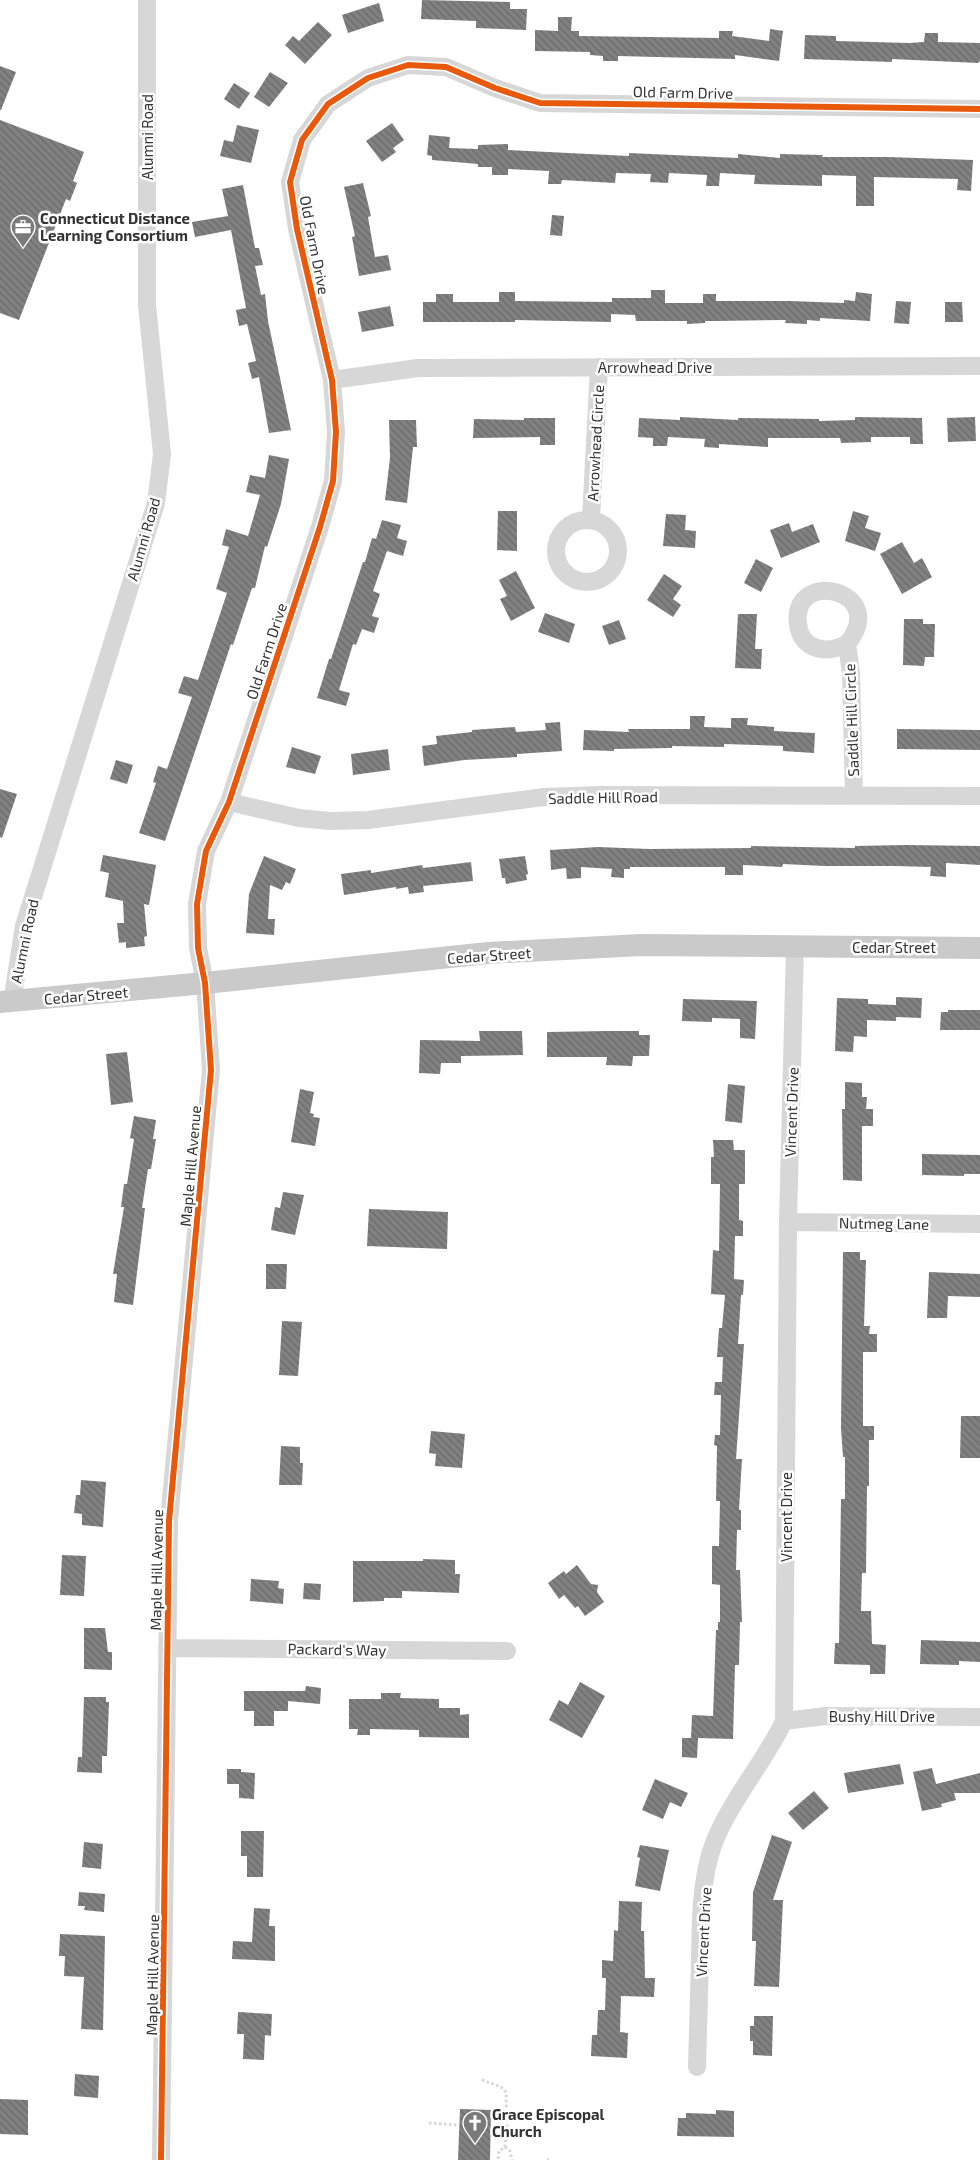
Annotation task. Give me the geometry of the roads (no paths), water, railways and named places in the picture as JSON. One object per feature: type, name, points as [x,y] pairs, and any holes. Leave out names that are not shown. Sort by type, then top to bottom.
[{"type":"main road","name":"Cedar Street","points":[[6,1002],[488,953],[641,946],[980,948]]},
{"type":"street","name":"Alumni Road","points":[[6,1002],[24,926],[156,503],[162,454],[147,305],[147,0]]},
{"type":"street","name":"Old Farm Drive","points":[[205,983],[198,948],[197,904],[206,851],[229,802],[320,527],[333,481],[336,432],[332,380],[297,229],[290,182],[302,140],[328,104],[368,78],[408,65],[446,67],[495,88],[540,103],[980,109]]},
{"type":"street","name":"Arrowhead Drive","points":[[332,380],[418,368],[980,366]]},
{"type":"street","name":"Arrowhead Circle","points":[[591,519],[599,367]]},
{"type":"street","name":"Saddle Hill Circle","points":[[847,644],[851,674],[854,796]]},
{"type":"street","name":"Saddle Hill Road","points":[[229,802],[300,818],[330,822],[368,820],[544,797],[600,795],[980,796]]},
{"type":"street","name":"Vincent Drive","points":[[697,2067],[702,1909],[707,1868],[719,1830],[744,1787],[772,1745],[784,1720],[788,1222],[795,946]]},
{"type":"street","name":"Maple Hill Avenue","points":[[161,2160],[168,1521],[211,1070],[205,983]]},
{"type":"street","name":"Nutmeg Lane","points":[[788,1222],[980,1224]]},
{"type":"street","name":"Packard's Way","points":[[167,1648],[507,1651]]},
{"type":"street","name":"Bushy Hill Drive","points":[[784,1720],[826,1716],[980,1717]]},
{"type":"place","name":"Connecticut Distance Learning Consortium","points":[[23,248]]},
{"type":"place","name":"Grace Episcopal Church","points":[[475,2144]]}]
